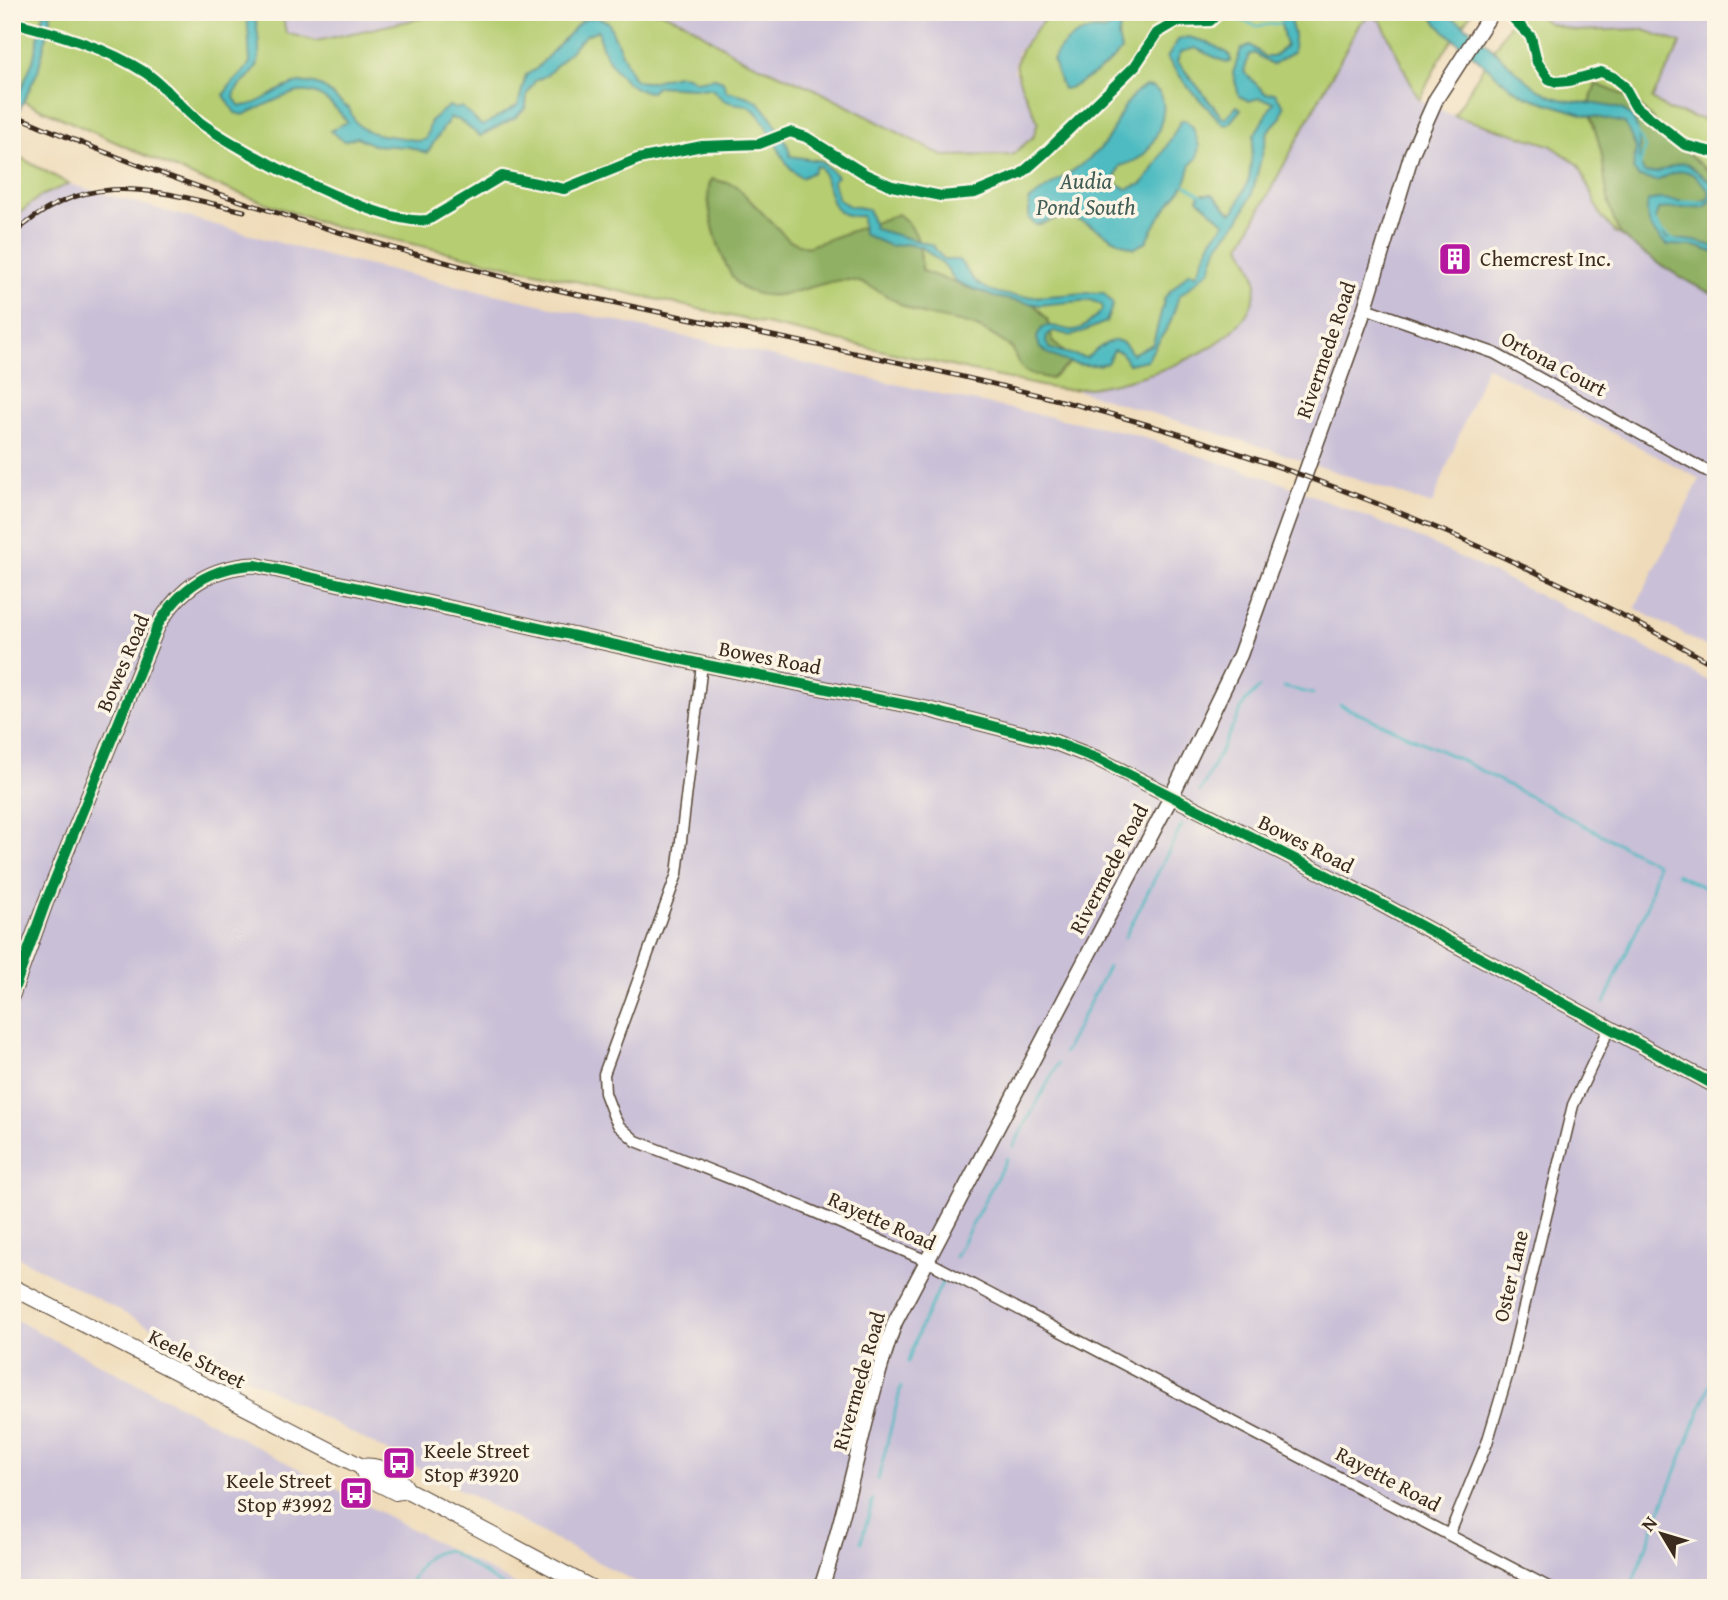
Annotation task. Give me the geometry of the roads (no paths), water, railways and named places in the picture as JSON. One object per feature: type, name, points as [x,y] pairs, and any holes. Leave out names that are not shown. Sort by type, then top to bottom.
[{"type":"main road","name":"Keele Street","points":[[16,1291],[362,1467],[372,1466],[402,1480],[407,1490],[591,1588]]},
{"type":"street","name":"Rivermede Road","points":[[821,1588],[842,1527],[885,1349],[925,1260],[1171,797],[1240,654],[1364,308],[1412,153],[1436,99],[1492,12]]},
{"type":"street","name":"Ortona Court","points":[[1364,308],[1494,353],[1716,476]]},
{"type":"street","name":"Bowes Road","points":[[12,995],[45,904],[158,625],[178,596],[205,575],[238,566],[273,567],[702,664],[924,708],[1023,733],[1098,759],[1346,885],[1716,1086]]},
{"type":"street","name":"Rayette Road","points":[[702,664],[677,874],[665,912],[608,1056],[604,1074],[609,1105],[619,1126],[636,1141],[805,1208],[925,1260],[1450,1533],[1550,1588]]},
{"type":"street","name":"Oster Lane","points":[[1450,1533],[1486,1443],[1508,1373],[1573,1105],[1609,1029]]},
{"type":"water","points":[[44,12],[50,12],[51,18],[38,71],[12,125],[12,110],[33,61]]},
{"type":"water","points":[[247,12],[254,12],[259,56],[256,68],[235,93],[234,98],[240,106],[250,105],[288,86],[311,83],[324,88],[349,108],[354,119],[367,131],[418,141],[426,139],[431,120],[449,106],[455,109],[462,107],[482,126],[518,105],[526,75],[536,69],[580,22],[594,18],[604,20],[608,22],[633,78],[648,82],[680,75],[695,81],[715,78],[723,81],[726,91],[748,96],[759,103],[778,128],[790,156],[821,161],[837,176],[833,181],[838,199],[849,206],[868,209],[875,229],[932,245],[944,260],[959,260],[977,283],[994,292],[1025,297],[1104,293],[1113,304],[1106,322],[1072,336],[1054,331],[1047,335],[1046,342],[1050,349],[1086,358],[1110,342],[1121,342],[1132,354],[1153,344],[1165,297],[1189,272],[1197,274],[1211,241],[1225,223],[1198,199],[1200,194],[1213,194],[1231,213],[1235,210],[1249,179],[1254,135],[1274,102],[1259,98],[1249,101],[1239,96],[1233,73],[1241,49],[1250,45],[1265,57],[1273,57],[1286,46],[1281,24],[1284,12],[1294,12],[1289,16],[1294,35],[1293,52],[1272,65],[1254,53],[1249,55],[1244,72],[1266,94],[1275,93],[1284,106],[1281,117],[1268,131],[1252,194],[1239,220],[1218,245],[1210,270],[1179,296],[1170,323],[1147,360],[1128,364],[1122,353],[1114,350],[1107,363],[1089,365],[1055,357],[1040,348],[1037,338],[1046,326],[1069,330],[1083,327],[1099,314],[1102,305],[1091,300],[1040,305],[994,297],[956,282],[946,267],[923,248],[906,244],[890,246],[863,234],[862,216],[841,213],[835,207],[820,167],[816,166],[813,172],[801,178],[793,172],[755,111],[724,100],[712,89],[656,86],[651,92],[636,88],[622,77],[610,62],[602,47],[598,30],[586,35],[547,75],[535,81],[527,94],[526,107],[516,117],[480,136],[459,120],[450,118],[427,153],[409,147],[373,145],[357,137],[344,141],[330,131],[347,122],[334,106],[310,92],[287,95],[243,115],[235,113],[224,95],[250,62]]},
{"type":"water","points":[[1430,12],[1446,15],[1462,24],[1541,91],[1565,100],[1624,110],[1637,129],[1640,162],[1645,173],[1686,163],[1716,186],[1716,196],[1705,207],[1658,209],[1655,220],[1666,238],[1695,241],[1716,247],[1716,253],[1695,246],[1667,245],[1653,231],[1648,220],[1648,201],[1663,199],[1693,202],[1708,199],[1710,192],[1697,178],[1680,171],[1657,181],[1639,177],[1633,170],[1636,148],[1625,123],[1582,114],[1528,97],[1509,86],[1439,26]]},
{"type":"water","points":[[1116,23],[1120,27],[1118,37],[1121,50],[1117,55],[1085,80],[1063,89],[1053,61],[1056,54],[1067,42],[1081,33],[1104,31]]},
{"type":"water","points":[[1188,37],[1207,42],[1229,54],[1231,61],[1227,63],[1195,48],[1181,52],[1177,61],[1222,117],[1226,118],[1237,106],[1241,109],[1228,125],[1223,124],[1188,87],[1167,58],[1178,40]]},
{"type":"water","name":"Audia Pond South","points":[[1146,86],[1156,89],[1161,96],[1163,116],[1160,127],[1150,147],[1136,160],[1120,166],[1113,182],[1127,189],[1142,184],[1181,121],[1185,120],[1193,127],[1199,146],[1197,158],[1191,164],[1185,184],[1160,216],[1146,242],[1135,248],[1125,245],[1088,224],[1068,218],[1036,225],[1029,219],[1029,201],[1099,150],[1124,108],[1137,92]]},
{"type":"waterway","points":[[1118,24],[1130,12]]},
{"type":"waterway","points":[[1216,12],[1257,26],[1283,23]]},
{"type":"waterway","points":[[1636,130],[1645,147],[1639,169]]},
{"type":"waterway","points":[[1185,184],[1203,196]]},
{"type":"waterway","points":[[1682,202],[1704,202]]},
{"type":"waterway","points":[[1656,222],[1661,231],[1676,241]]},
{"type":"waterway","points":[[1284,687],[1313,694]]},
{"type":"waterway","points":[[1200,792],[1245,702],[1259,688]]},
{"type":"waterway","points":[[1340,705],[1457,758],[1657,864],[1647,907],[1604,1003]]},
{"type":"waterway","points":[[1125,937],[1182,825]]},
{"type":"waterway","points":[[1676,874],[1716,893]]},
{"type":"waterway","points":[[1064,1053],[1108,967]]},
{"type":"waterway","points":[[1013,1147],[1058,1064]]},
{"type":"waterway","points":[[955,1257],[1007,1158]]},
{"type":"waterway","points":[[908,1362],[920,1328],[943,1281]]},
{"type":"waterway","points":[[1630,1588],[1716,1369]]},
{"type":"waterway","points":[[878,1480],[901,1387]]},
{"type":"waterway","points":[[861,1542],[873,1500]]},
{"type":"waterway","points":[[408,1588],[422,1562],[432,1554],[448,1550],[506,1588]]},
{"type":"railway","points":[[12,114],[208,190],[409,252],[544,287],[988,383],[1062,401],[1211,444],[1286,469],[1433,526],[1576,592],[1716,666]]},
{"type":"railway","points":[[12,236],[39,214],[67,199],[95,192],[123,189],[152,191],[244,211]]},
{"type":"place","name":"Chemcrest Inc.","points":[[1455,259]]},
{"type":"place","name":"Keele Street Stop #3920","points":[[399,1463]]},
{"type":"place","name":"Keele Street Stop #3992","points":[[356,1493]]}]
